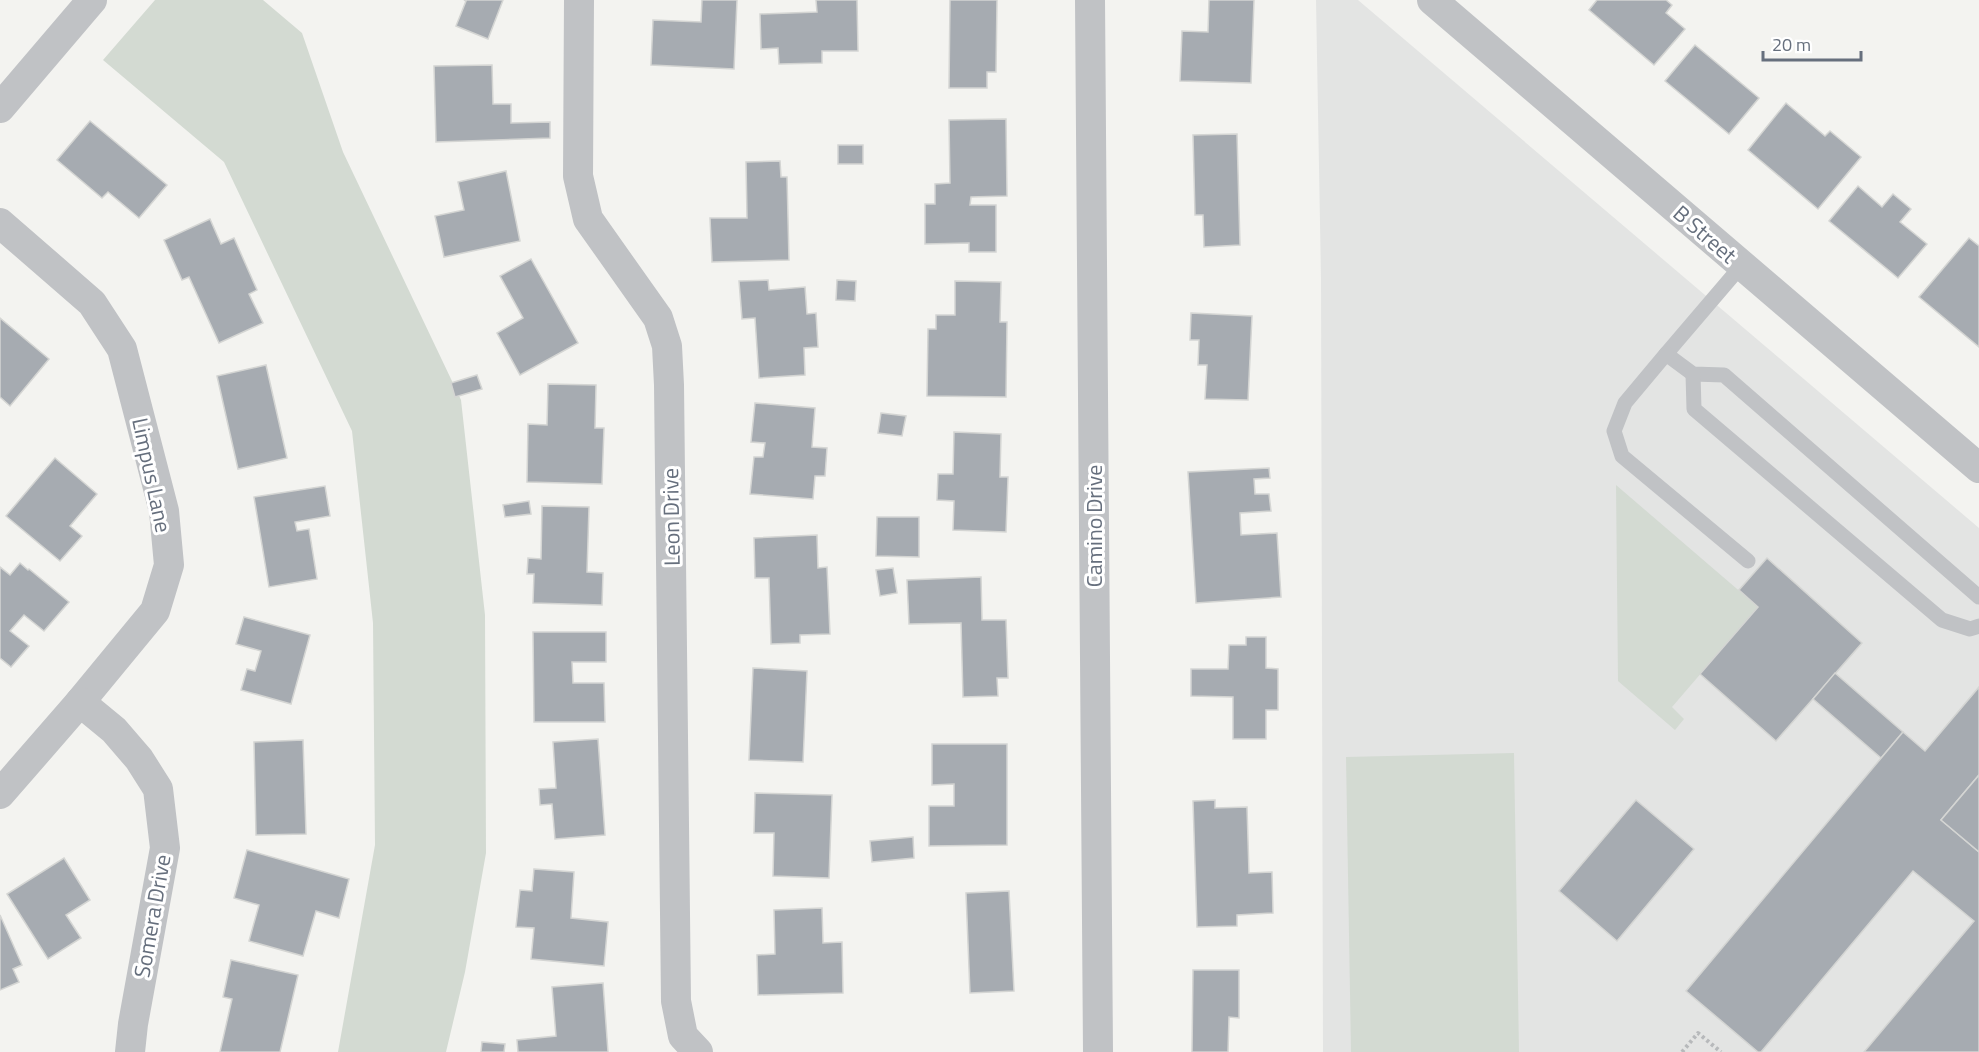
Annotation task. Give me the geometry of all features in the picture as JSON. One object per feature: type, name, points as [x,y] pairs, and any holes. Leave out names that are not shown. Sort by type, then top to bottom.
[{"type":"street","points":[[0,108],[92,0]]},
{"type":"street","name":"Leon Drive","points":[[579,0],[578,176],[588,219],[658,318],[667,346],[676,1001],[683,1036],[698,1052]]},
{"type":"street","name":"Camino Drive","points":[[1090,0],[1098,1052]]},
{"type":"street","name":"B Street","points":[[1432,0],[1979,468]]},
{"type":"street","name":"Limpus Lane","points":[[0,223],[92,303],[122,349],[164,511],[168,565],[155,611],[0,794]]},
{"type":"street","name":"Somera Drive","points":[[80,702],[114,730],[139,759],[158,789],[165,848],[130,1052]]},
{"type":"lane","points":[[1742,265],[1625,403],[1614,430],[1622,456],[1748,561]]},
{"type":"lane","points":[[1666,354],[1693,374],[1724,375],[1979,597]]},
{"type":"lane","points":[[1693,374],[1694,409],[1941,620],[1970,629],[1979,626]]},
{"type":"path","points":[[1682,1052],[1698,1033],[1721,1052]]},
{"type":"shaded area","points":[[155,0],[263,0],[302,33],[343,152],[461,400],[485,615],[486,853],[465,972],[446,1052],[338,1052],[375,845],[373,623],[352,431],[224,162],[103,60]]},
{"type":"shaded area","points":[[1316,0],[1358,0],[1979,528],[1979,1052],[1323,1052],[1321,278]]},
{"type":"shaded area","points":[[1616,485],[1758,607],[1672,707],[1684,719],[1675,730],[1618,681]]},
{"type":"shaded area","points":[[1514,753],[1519,1052],[1351,1052],[1346,757]]},
{"type":"building","points":[[464,0],[503,0],[488,39],[456,26],[466,1]]},
{"type":"building","points":[[702,0],[737,0],[734,69],[651,65],[653,20],[701,22]]},
{"type":"building","points":[[816,0],[857,0],[858,51],[822,51],[822,63],[779,64],[778,48],[761,49],[760,14],[817,12]]},
{"type":"building","points":[[950,0],[997,0],[996,72],[987,72],[987,88],[949,88]]},
{"type":"building","points":[[1209,0],[1254,0],[1251,83],[1180,81],[1182,31],[1208,32]]},
{"type":"building","points":[[1597,0],[1666,0],[1672,5],[1666,13],[1685,29],[1654,65],[1589,10]]},
{"type":"building","points":[[1695,45],[1759,98],[1729,134],[1665,81]]},
{"type":"building","points":[[492,65],[493,104],[511,104],[511,123],[550,122],[550,138],[436,142],[434,66]]},
{"type":"building","points":[[1786,103],[1825,136],[1830,131],[1861,157],[1818,209],[1748,150]]},
{"type":"building","points":[[1006,119],[1007,196],[971,197],[970,205],[996,205],[996,252],[969,252],[969,243],[925,244],[925,204],[935,204],[935,184],[950,183],[949,120]]},
{"type":"building","points":[[90,121],[167,185],[139,218],[108,192],[102,198],[57,160]]},
{"type":"building","points":[[1237,134],[1240,245],[1204,247],[1203,215],[1195,215],[1193,135]]},
{"type":"building","points":[[838,145],[863,145],[863,164],[838,164]]},
{"type":"building","points":[[780,161],[781,177],[787,177],[789,260],[712,262],[710,218],[747,218],[746,162]]},
{"type":"building","points":[[506,171],[520,241],[444,257],[435,216],[464,210],[458,182]]},
{"type":"building","points":[[1858,186],[1882,207],[1893,194],[1911,209],[1900,222],[1927,244],[1898,278],[1829,221]]},
{"type":"building","points":[[210,219],[221,244],[234,238],[257,290],[249,294],[263,323],[219,343],[189,277],[182,280],[164,240]]},
{"type":"building","points":[[1969,238],[1979,246],[1979,347],[1919,297]]},
{"type":"building","points":[[531,259],[578,343],[520,375],[497,333],[523,318],[500,276]]},
{"type":"building","points":[[768,280],[769,290],[805,287],[807,314],[816,313],[818,347],[804,348],[805,375],[759,378],[755,318],[742,319],[739,281]]},
{"type":"building","points":[[837,280],[856,281],[855,301],[836,300]]},
{"type":"building","points":[[955,281],[1001,282],[1000,322],[1007,322],[1006,397],[927,396],[928,329],[936,329],[936,315],[955,315]]},
{"type":"building","points":[[1191,313],[1252,316],[1248,400],[1205,399],[1207,365],[1198,365],[1199,340],[1190,340]]},
{"type":"building","points":[[0,318],[49,359],[10,406],[0,397]]},
{"type":"building","points":[[266,365],[287,458],[238,469],[217,376]]},
{"type":"building","points":[[477,375],[482,389],[455,397],[451,383]]},
{"type":"building","points":[[548,384],[596,385],[595,428],[604,428],[602,484],[527,482],[528,424],[547,425]]},
{"type":"building","points":[[755,403],[815,408],[812,447],[827,448],[825,476],[815,476],[813,499],[750,494],[754,457],[763,457],[765,443],[751,442]]},
{"type":"building","points":[[881,413],[906,416],[902,436],[878,433]]},
{"type":"building","points":[[954,432],[1001,434],[1000,477],[1008,477],[1006,532],[953,530],[954,501],[937,500],[938,474],[953,474]]},
{"type":"building","points":[[55,458],[97,494],[70,526],[82,536],[60,561],[6,516]]},
{"type":"building","points":[[1269,468],[1270,478],[1254,479],[1255,494],[1269,494],[1271,511],[1240,513],[1241,535],[1277,533],[1281,597],[1196,603],[1188,472]]},
{"type":"building","points":[[325,486],[330,516],[295,522],[297,531],[309,529],[317,579],[269,587],[254,497]]},
{"type":"building","points":[[529,501],[531,514],[505,517],[503,505]]},
{"type":"building","points":[[542,506],[589,507],[587,572],[603,573],[602,605],[533,603],[534,574],[527,574],[528,558],[541,559]]},
{"type":"building","points":[[877,517],[919,517],[919,557],[876,556]]},
{"type":"building","points":[[817,535],[818,568],[827,567],[830,634],[800,635],[800,643],[771,644],[769,578],[755,578],[754,538]]},
{"type":"building","points":[[1767,558],[1862,643],[1776,741],[1700,674],[1758,607],[1739,590]]},
{"type":"building","points":[[20,563],[69,602],[44,631],[24,615],[10,631],[29,646],[11,667],[0,658],[0,567],[10,575]]},
{"type":"building","points":[[893,568],[897,593],[880,596],[876,570]]},
{"type":"building","points":[[981,577],[982,620],[1006,620],[1008,678],[997,678],[998,696],[963,697],[961,623],[909,624],[907,580]]},
{"type":"building","points":[[244,617],[310,635],[291,704],[241,690],[247,669],[255,671],[261,651],[236,644]]},
{"type":"building","points":[[533,632],[606,632],[606,662],[572,662],[573,683],[604,683],[605,722],[534,722]]},
{"type":"building","points":[[1246,637],[1266,637],[1266,668],[1278,669],[1278,710],[1266,710],[1266,739],[1233,739],[1233,697],[1191,696],[1191,669],[1228,669],[1229,645],[1246,645]]},
{"type":"building","points":[[753,668],[807,671],[803,762],[749,760]]},
{"type":"building","points":[[1835,673],[1903,732],[1881,758],[1813,699]]},
{"type":"building","points":[[1979,687],[1979,775],[1941,820],[1979,852],[1979,1052],[1864,1052],[1974,921],[1913,871],[1761,1052],[1758,1052],[1686,991],[1903,732],[1925,751]]},
{"type":"building","points":[[598,739],[605,835],[555,839],[552,804],[540,805],[539,789],[556,788],[553,742]]},
{"type":"building","points":[[303,740],[306,834],[256,835],[254,742]]},
{"type":"building","points":[[932,744],[1007,744],[1007,845],[929,846],[929,806],[954,806],[954,784],[932,785]]},
{"type":"building","points":[[1979,775],[1979,852],[1941,820]]},
{"type":"building","points":[[755,793],[832,795],[829,878],[773,876],[774,833],[754,833]]},
{"type":"building","points":[[1215,800],[1215,808],[1247,807],[1249,873],[1272,872],[1273,913],[1237,915],[1237,926],[1197,927],[1193,801]]},
{"type":"building","points":[[1636,800],[1694,849],[1617,941],[1559,891]]},
{"type":"building","points":[[913,837],[914,858],[872,862],[870,841]]},
{"type":"building","points":[[247,850],[349,879],[339,918],[316,911],[303,956],[249,941],[259,905],[234,898]]},
{"type":"building","points":[[64,858],[90,900],[66,915],[81,938],[48,959],[7,894]]},
{"type":"building","points":[[534,869],[574,872],[571,918],[608,922],[604,966],[531,959],[534,928],[516,927],[520,890],[532,891]]},
{"type":"building","points":[[1009,891],[1014,991],[970,993],[966,893]]},
{"type":"building","points":[[822,908],[823,943],[842,942],[843,993],[758,995],[757,955],[775,954],[774,910]]},
{"type":"building","points":[[0,915],[22,965],[13,969],[19,982],[0,990]]},
{"type":"building","points":[[231,960],[298,975],[280,1052],[220,1052],[232,999],[223,997]]},
{"type":"building","points":[[1193,970],[1239,970],[1239,1018],[1229,1017],[1228,1052],[1192,1052]]},
{"type":"building","points":[[603,983],[608,1052],[518,1052],[517,1040],[556,1036],[552,987]]},
{"type":"building","points":[[482,1042],[505,1044],[504,1052],[481,1052]]}]
